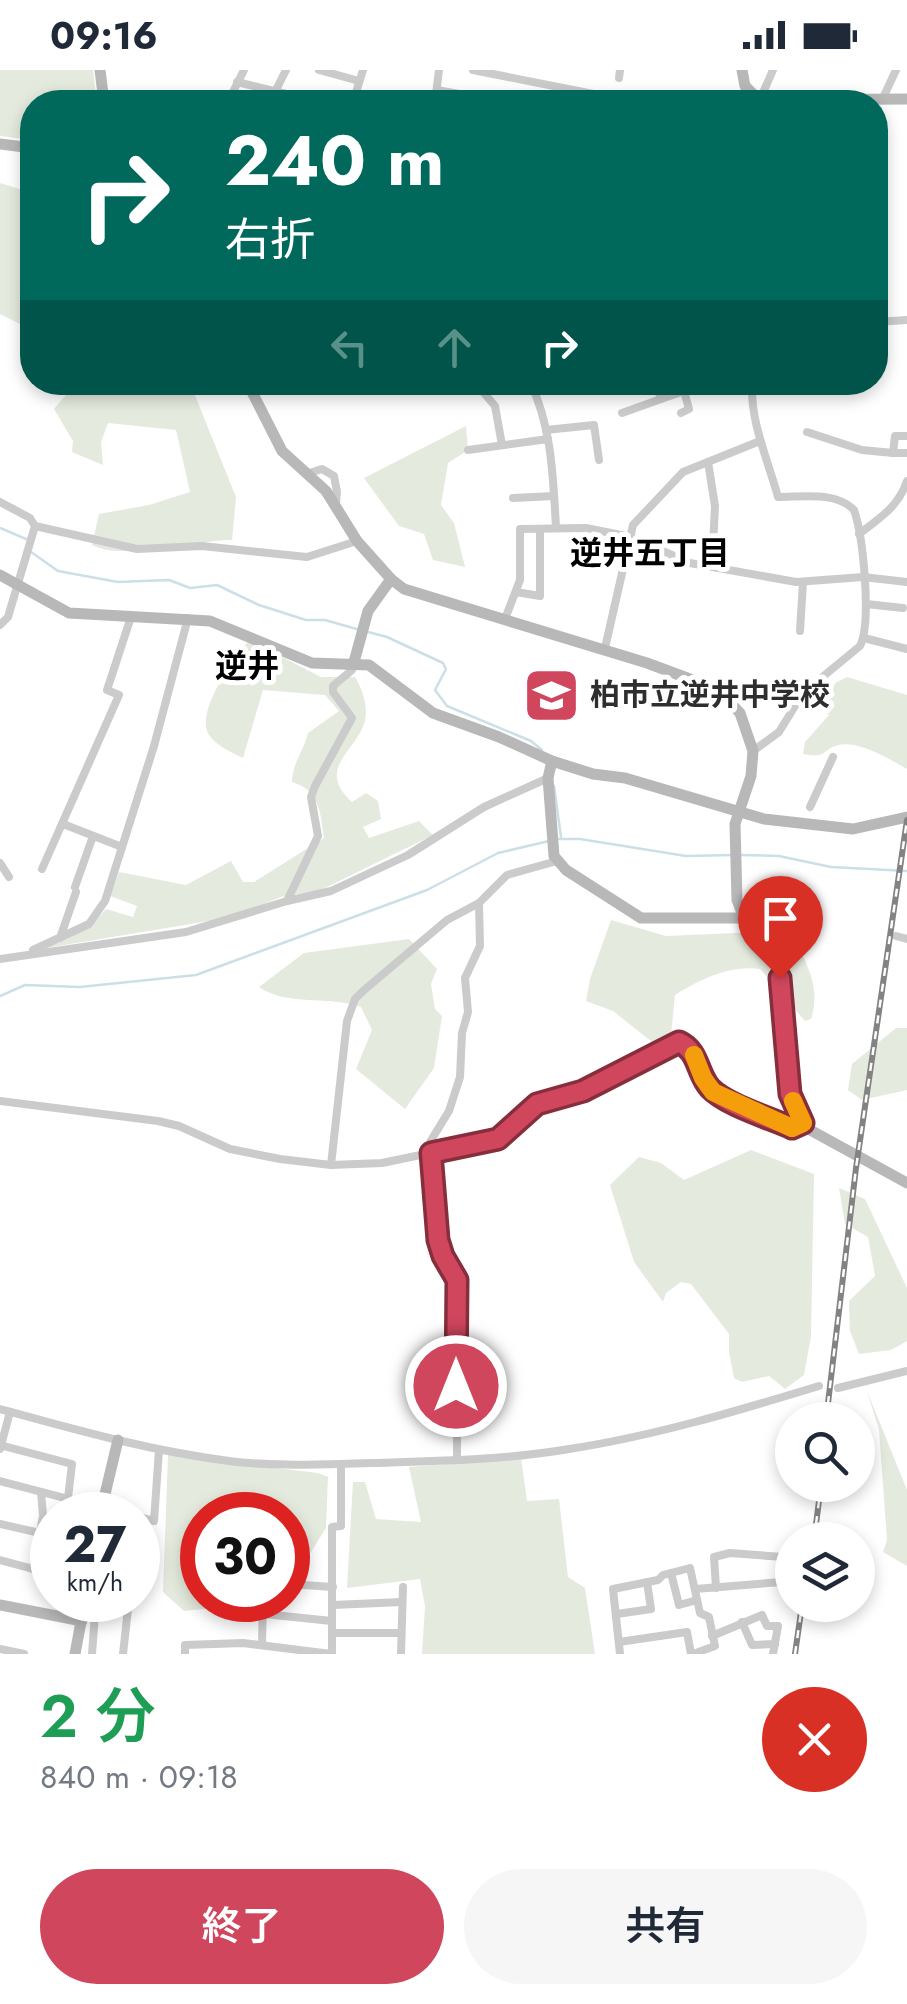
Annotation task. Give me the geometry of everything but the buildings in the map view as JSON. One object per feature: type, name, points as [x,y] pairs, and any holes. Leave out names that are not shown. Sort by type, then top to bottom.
[{"type":"street","points":[[233,90],[244,70]]},
{"type":"street","points":[[319,70],[359,81]]},
{"type":"street","points":[[356,90],[363,70]]},
{"type":"street","points":[[437,90],[439,70]]},
{"type":"street","points":[[472,70],[573,90]]},
{"type":"street","points":[[237,82],[270,90]]},
{"type":"street","points":[[254,395],[282,450],[336,503],[357,541],[390,579],[416,594],[605,648],[717,692],[740,713],[753,751],[751,776],[738,811],[735,882],[744,918],[777,966],[790,1094],[803,1123],[907,1183]]},
{"type":"street","points":[[485,395],[494,406],[502,446]]},
{"type":"street","points":[[537,395],[547,435],[556,528]]},
{"type":"street","points":[[660,395],[661,399]]},
{"type":"street","points":[[622,413],[672,395]]},
{"type":"street","points":[[681,413],[689,409],[685,395]]},
{"type":"street","points":[[752,395],[760,441],[778,498],[844,500],[854,510],[866,604],[864,638],[851,656],[802,693],[779,732],[753,751]]},
{"type":"street","points":[[468,450],[594,424],[599,460]]},
{"type":"street","points":[[807,432],[862,450],[907,454]]},
{"type":"street","points":[[893,453],[895,436],[907,436]]},
{"type":"street","points":[[605,648],[633,525],[675,479],[760,441]]},
{"type":"street","points":[[708,462],[716,506],[712,566]]},
{"type":"street","points":[[859,534],[904,498],[907,481]]},
{"type":"street","points":[[513,498],[554,496]]},
{"type":"street","points":[[0,502],[30,518],[35,526],[137,549],[202,546],[307,557],[357,541]]},
{"type":"street","points":[[0,625],[8,617],[35,526]]},
{"type":"street","points":[[516,592],[540,596],[540,528]]},
{"type":"street","points":[[505,620],[520,580],[520,529],[586,528],[631,537],[690,563],[803,582],[863,577],[907,582]]},
{"type":"street","points":[[0,575],[69,614],[188,618],[228,627],[312,663],[354,662],[374,668],[433,713],[593,774],[625,778],[764,818],[852,829],[907,817]]},
{"type":"street","points":[[286,900],[318,836],[311,796],[352,718],[333,692],[333,686],[352,670],[368,611],[390,579]]},
{"type":"street","points":[[800,631],[803,582]]},
{"type":"street","points":[[866,604],[903,608]]},
{"type":"street","points":[[42,869],[119,695],[107,690],[132,615]]},
{"type":"street","points":[[24,954],[88,924],[98,915],[154,746],[188,618]]},
{"type":"street","points":[[864,638],[907,649]]},
{"type":"street","points":[[810,807],[833,757]]},
{"type":"street","points":[[552,761],[548,778],[557,861],[641,918],[744,918]]},
{"type":"street","points":[[0,959],[186,932],[331,890],[408,855],[484,807],[548,778]]},
{"type":"street","points":[[63,824],[122,847]]},
{"type":"street","points":[[60,938],[93,836]]},
{"type":"street","points":[[332,1165],[347,1021],[355,1000],[446,920],[479,902],[507,875],[557,861]]},
{"type":"street","points":[[0,863],[9,877]]},
{"type":"street","points":[[457,1459],[457,1280],[438,1240],[430,1142],[448,1111],[460,1076],[462,1033],[468,1012],[466,978],[480,946],[479,902]]},
{"type":"street","points":[[896,936],[907,939]]},
{"type":"street","points":[[0,1101],[158,1120],[246,1153],[332,1165],[382,1163],[498,1139],[537,1104],[583,1091],[679,1042],[694,1054],[707,1084],[719,1095],[792,1128],[803,1123]]},
{"type":"street","points":[[838,1388],[907,1371]]},
{"type":"street","points":[[68,1492],[72,1464],[0,1446],[5,1411],[158,1450],[268,1464],[341,1464],[457,1459],[596,1445],[729,1413],[819,1386]]},
{"type":"street","points":[[106,1492],[118,1440]]},
{"type":"street","points":[[156,1492],[158,1450]]},
{"type":"street","points":[[185,1654],[185,1645],[201,1643],[262,1644],[332,1654],[332,1527],[341,1526],[341,1464]]},
{"type":"street","points":[[0,1481],[41,1492]]},
{"type":"street","points":[[0,1524],[30,1532]]},
{"type":"street","points":[[695,1590],[782,1582],[783,1557],[730,1553],[714,1557],[716,1588]]},
{"type":"street","points":[[0,1560],[30,1568]]},
{"type":"street","points":[[619,1642],[687,1632],[694,1654],[717,1650],[709,1617],[700,1613],[690,1568],[613,1588],[620,1654]]},
{"type":"street","points":[[671,1572],[678,1605],[697,1600]]},
{"type":"street","points":[[617,1614],[651,1609],[647,1582]]},
{"type":"street","points":[[310,1585],[333,1586]]},
{"type":"street","points":[[400,1654],[403,1586]]},
{"type":"street","points":[[332,1605],[402,1602]]},
{"type":"street","points":[[0,1604],[30,1610]]},
{"type":"street","points":[[712,1636],[762,1615],[767,1626],[790,1625]]},
{"type":"street","points":[[310,1618],[332,1620]]},
{"type":"street","points":[[75,1654],[82,1622]]},
{"type":"street","points":[[92,1654],[94,1622]]},
{"type":"street","points":[[123,1654],[127,1622]]},
{"type":"street","points":[[262,1644],[263,1622]]},
{"type":"street","points":[[742,1622],[752,1645],[774,1649],[778,1626]]},
{"type":"street","points":[[332,1633],[401,1633]]},
{"type":"street","points":[[0,1649],[24,1654]]},
{"type":"shaded area","points":[[0,70],[93,70],[96,90],[20,90],[20,138],[0,136]]},
{"type":"shaded area","points":[[0,183],[20,189],[20,324],[0,314]]},
{"type":"shaded area","points":[[66,395],[195,395],[236,497],[232,540],[121,551],[92,545],[99,514],[149,505],[190,492],[176,430],[108,423],[101,442],[103,465],[72,452],[73,441],[54,409]]},
{"type":"shaded area","points":[[466,426],[468,450],[448,463],[441,505],[454,523],[465,567],[433,560],[424,534],[399,526],[364,478]]},
{"type":"shaded area","points":[[249,640],[321,677],[355,677],[364,700],[364,724],[337,770],[337,780],[352,802],[366,793],[378,801],[381,819],[363,827],[369,838],[419,821],[433,835],[321,890],[281,897],[233,917],[40,949],[90,927],[106,909],[133,917],[137,906],[110,896],[119,872],[186,885],[231,861],[243,882],[254,882],[324,838],[313,796],[292,782],[308,733],[339,711],[325,695],[263,690],[243,758],[209,735],[206,725],[211,700]]},
{"type":"shaded area","points":[[847,677],[907,695],[907,769],[856,745],[839,745],[817,755],[803,754],[805,742],[829,715],[823,708],[835,683]]},
{"type":"shaded area","points":[[611,920],[666,936],[758,932],[797,944],[814,989],[811,1019],[805,1021],[760,969],[738,969],[705,979],[675,995],[670,1046],[652,1042],[613,1011],[586,1001]]},
{"type":"shaded area","points":[[409,939],[437,969],[431,984],[435,1009],[442,1016],[434,1068],[405,1109],[356,1069],[372,1030],[361,1007],[283,997],[259,987],[304,953]]},
{"type":"shaded area","points":[[896,1028],[907,1028],[907,1090],[862,1100],[848,1090],[852,1064]]},
{"type":"shaded area","points":[[751,1150],[814,1174],[811,1336],[804,1375],[785,1389],[769,1376],[742,1382],[734,1378],[729,1334],[691,1284],[681,1282],[666,1293],[663,1302],[634,1262],[610,1185],[639,1157],[661,1163],[684,1180]]},
{"type":"shaded area","points":[[839,1188],[865,1199],[907,1288],[907,1341],[891,1350],[859,1354],[850,1331],[849,1301],[875,1276],[868,1237],[845,1224]]},
{"type":"shaded area","points":[[875,1411],[907,1490],[907,1566],[883,1552],[887,1540]]},
{"type":"shaded area","points":[[168,1455],[328,1477],[326,1528],[310,1554],[310,1492],[180,1492],[180,1607],[163,1592]]},
{"type":"shaded area","points":[[521,1457],[527,1501],[559,1499],[568,1577],[585,1588],[595,1654],[422,1654],[425,1606],[420,1579],[347,1588],[353,1482],[365,1482],[376,1519],[421,1522],[409,1467]]},
{"type":"waterway","points":[[0,528],[26,539]]},
{"type":"waterway","points":[[31,552],[58,571],[118,582],[169,580],[190,588],[217,585],[259,605],[306,620],[325,620],[360,630]]},
{"type":"waterway","points":[[368,632],[443,663],[446,669],[435,690],[447,706],[531,741],[542,750]]},
{"type":"waterway","points":[[554,786],[561,837]]},
{"type":"waterway","points":[[556,839],[580,839],[686,856],[732,855]]},
{"type":"waterway","points":[[0,996],[25,985],[80,987],[196,975],[427,890],[498,853],[549,841]]},
{"type":"waterway","points":[[740,855],[779,856],[831,867],[907,871]]},
{"type":"railway","points":[[828,1402],[856,1168],[907,820]]},
{"type":"railway","points":[[816,1522],[819,1502]]},
{"type":"railway","points":[[795,1654],[800,1622]]},
{"type":"slow traffic","points":[[694,1055],[713,1092],[792,1128],[803,1123],[793,1101]]},
{"type":"place","name":"柏市立逆井中学校","points":[[551,695]]},
{"type":"district","name":"逆井五丁目","points":[[650,553]]},
{"type":"district","name":"逆井","points":[[247,666]]},
{"type":"route","points":[[456,1386],[457,1280],[438,1240],[431,1153],[498,1139],[537,1104],[583,1091],[679,1042],[694,1054],[713,1092],[792,1128],[803,1123],[790,1094],[780,978]]}]
